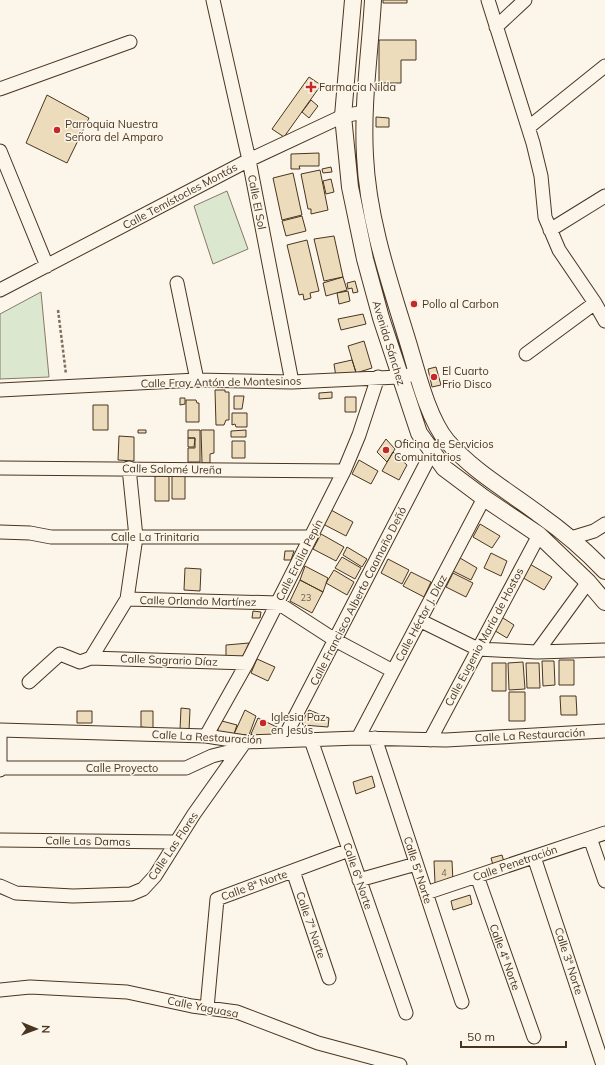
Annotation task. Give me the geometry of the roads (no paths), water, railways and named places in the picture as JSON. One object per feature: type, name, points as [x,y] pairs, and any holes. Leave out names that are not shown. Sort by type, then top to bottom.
[{"type":"street","name":"Calle El Sol","points":[[213,0],[249,160],[292,382]]},
{"type":"street","name":"Avenida Sánchez","points":[[353,0],[343,116],[351,195],[379,311],[399,377],[419,433],[444,468],[484,498],[539,535],[588,582],[605,602]]},
{"type":"street","name":"Avenida Sánchez","points":[[373,0],[364,112],[367,176],[374,223],[381,253],[418,373],[436,425],[445,439],[462,458],[478,472],[571,538],[605,571]]},
{"type":"street","points":[[488,0],[528,127],[541,176],[545,217],[559,250],[595,303],[605,321]]},
{"type":"street","points":[[496,27],[525,0]]},
{"type":"street","points":[[0,89],[130,42]]},
{"type":"street","points":[[528,127],[605,66]]},
{"type":"street","name":"Calle Temístocles Montás","points":[[0,290],[249,160],[343,116],[364,112]]},
{"type":"street","points":[[0,151],[47,266]]},
{"type":"street","points":[[550,230],[605,196]]},
{"type":"street","points":[[177,283],[197,380]]},
{"type":"street","points":[[526,354],[595,303]]},
{"type":"street","name":"Calle Fray Antón de Montesinos","points":[[0,390],[197,380],[292,382],[399,377],[418,373]]},
{"type":"street","name":"Calle Ercilia Pepín","points":[[206,736],[247,663],[344,471],[378,377]]},
{"type":"street","name":"Calle Francisco Alberto Caamaño Deñó","points":[[283,740],[432,452]]},
{"type":"street","name":"Calle Salomé Ureña","points":[[0,468],[344,471]]},
{"type":"street","points":[[91,658],[127,599],[136,537],[129,468]]},
{"type":"street","name":"Calle Héctor J. Díaz","points":[[358,738],[421,621],[484,498]]},
{"type":"street","points":[[571,538],[594,531],[605,524]]},
{"type":"street","name":"Calle La Trinitaria","points":[[0,532],[30,533],[51,537],[311,537]]},
{"type":"street","name":"Calle Eugenio María de Hostos","points":[[430,740],[539,535]]},
{"type":"street","points":[[537,652],[588,582]]},
{"type":"street","name":"Calle Orlando Martínez","points":[[127,599],[278,602]]},
{"type":"street","points":[[278,602],[335,640],[393,671]]},
{"type":"street","points":[[421,621],[478,649],[537,652],[605,650]]},
{"type":"street","name":"Calle Sagrario Díaz","points":[[29,682],[63,653],[80,662],[91,658],[247,663]]},
{"type":"street","points":[[0,730],[0,769]]},
{"type":"street","name":"Calle La Restauración","points":[[0,730],[206,736],[243,746],[283,740],[375,738],[430,740],[605,731]]},
{"type":"street","name":"Calle 5ª Norte","points":[[375,738],[462,1002]]},
{"type":"street","name":"Calle 6ª Norte","points":[[311,740],[406,1013]]},
{"type":"street","name":"Calle Proyecto","points":[[0,769],[186,768],[212,756],[243,746]]},
{"type":"street","name":"Calle Las Flores","points":[[0,886],[16,892],[73,896],[130,894],[143,889],[155,876],[194,814],[243,746]]},
{"type":"street","name":"Calle Penetración","points":[[426,893],[605,833]]},
{"type":"street","points":[[590,838],[605,881]]},
{"type":"street","name":"Calle Las Damas","points":[[0,840],[176,842]]},
{"type":"street","name":"Calle 8ª Norte","points":[[207,1008],[217,899],[349,850]]},
{"type":"street","name":"Calle 3ª Norte","points":[[534,857],[603,1065]]},
{"type":"street","points":[[359,880],[416,864]]},
{"type":"street","name":"Calle 7ª Norte","points":[[292,871],[329,978]]},
{"type":"street","name":"Calle 4ª Norte","points":[[477,876],[534,1037]]},
{"type":"street","name":"Calle Yaguasa","points":[[0,990],[30,987],[127,992],[207,1008],[237,1012],[318,1043],[400,1065]]},
{"type":"place","name":"Farmacia Nilda","points":[[311,87]]},
{"type":"place","name":"Parroquia Nuestra Señora del Amparo","points":[[57,130]]},
{"type":"place","name":"Pollo al Carbon","points":[[414,304]]},
{"type":"place","name":"El Cuarto Frio Disco","points":[[434,377]]},
{"type":"place","name":"Oficina de Servicios Comunitarios","points":[[386,450]]},
{"type":"place","name":"Iglesia Paz en Jesús","points":[[263,723]]}]
